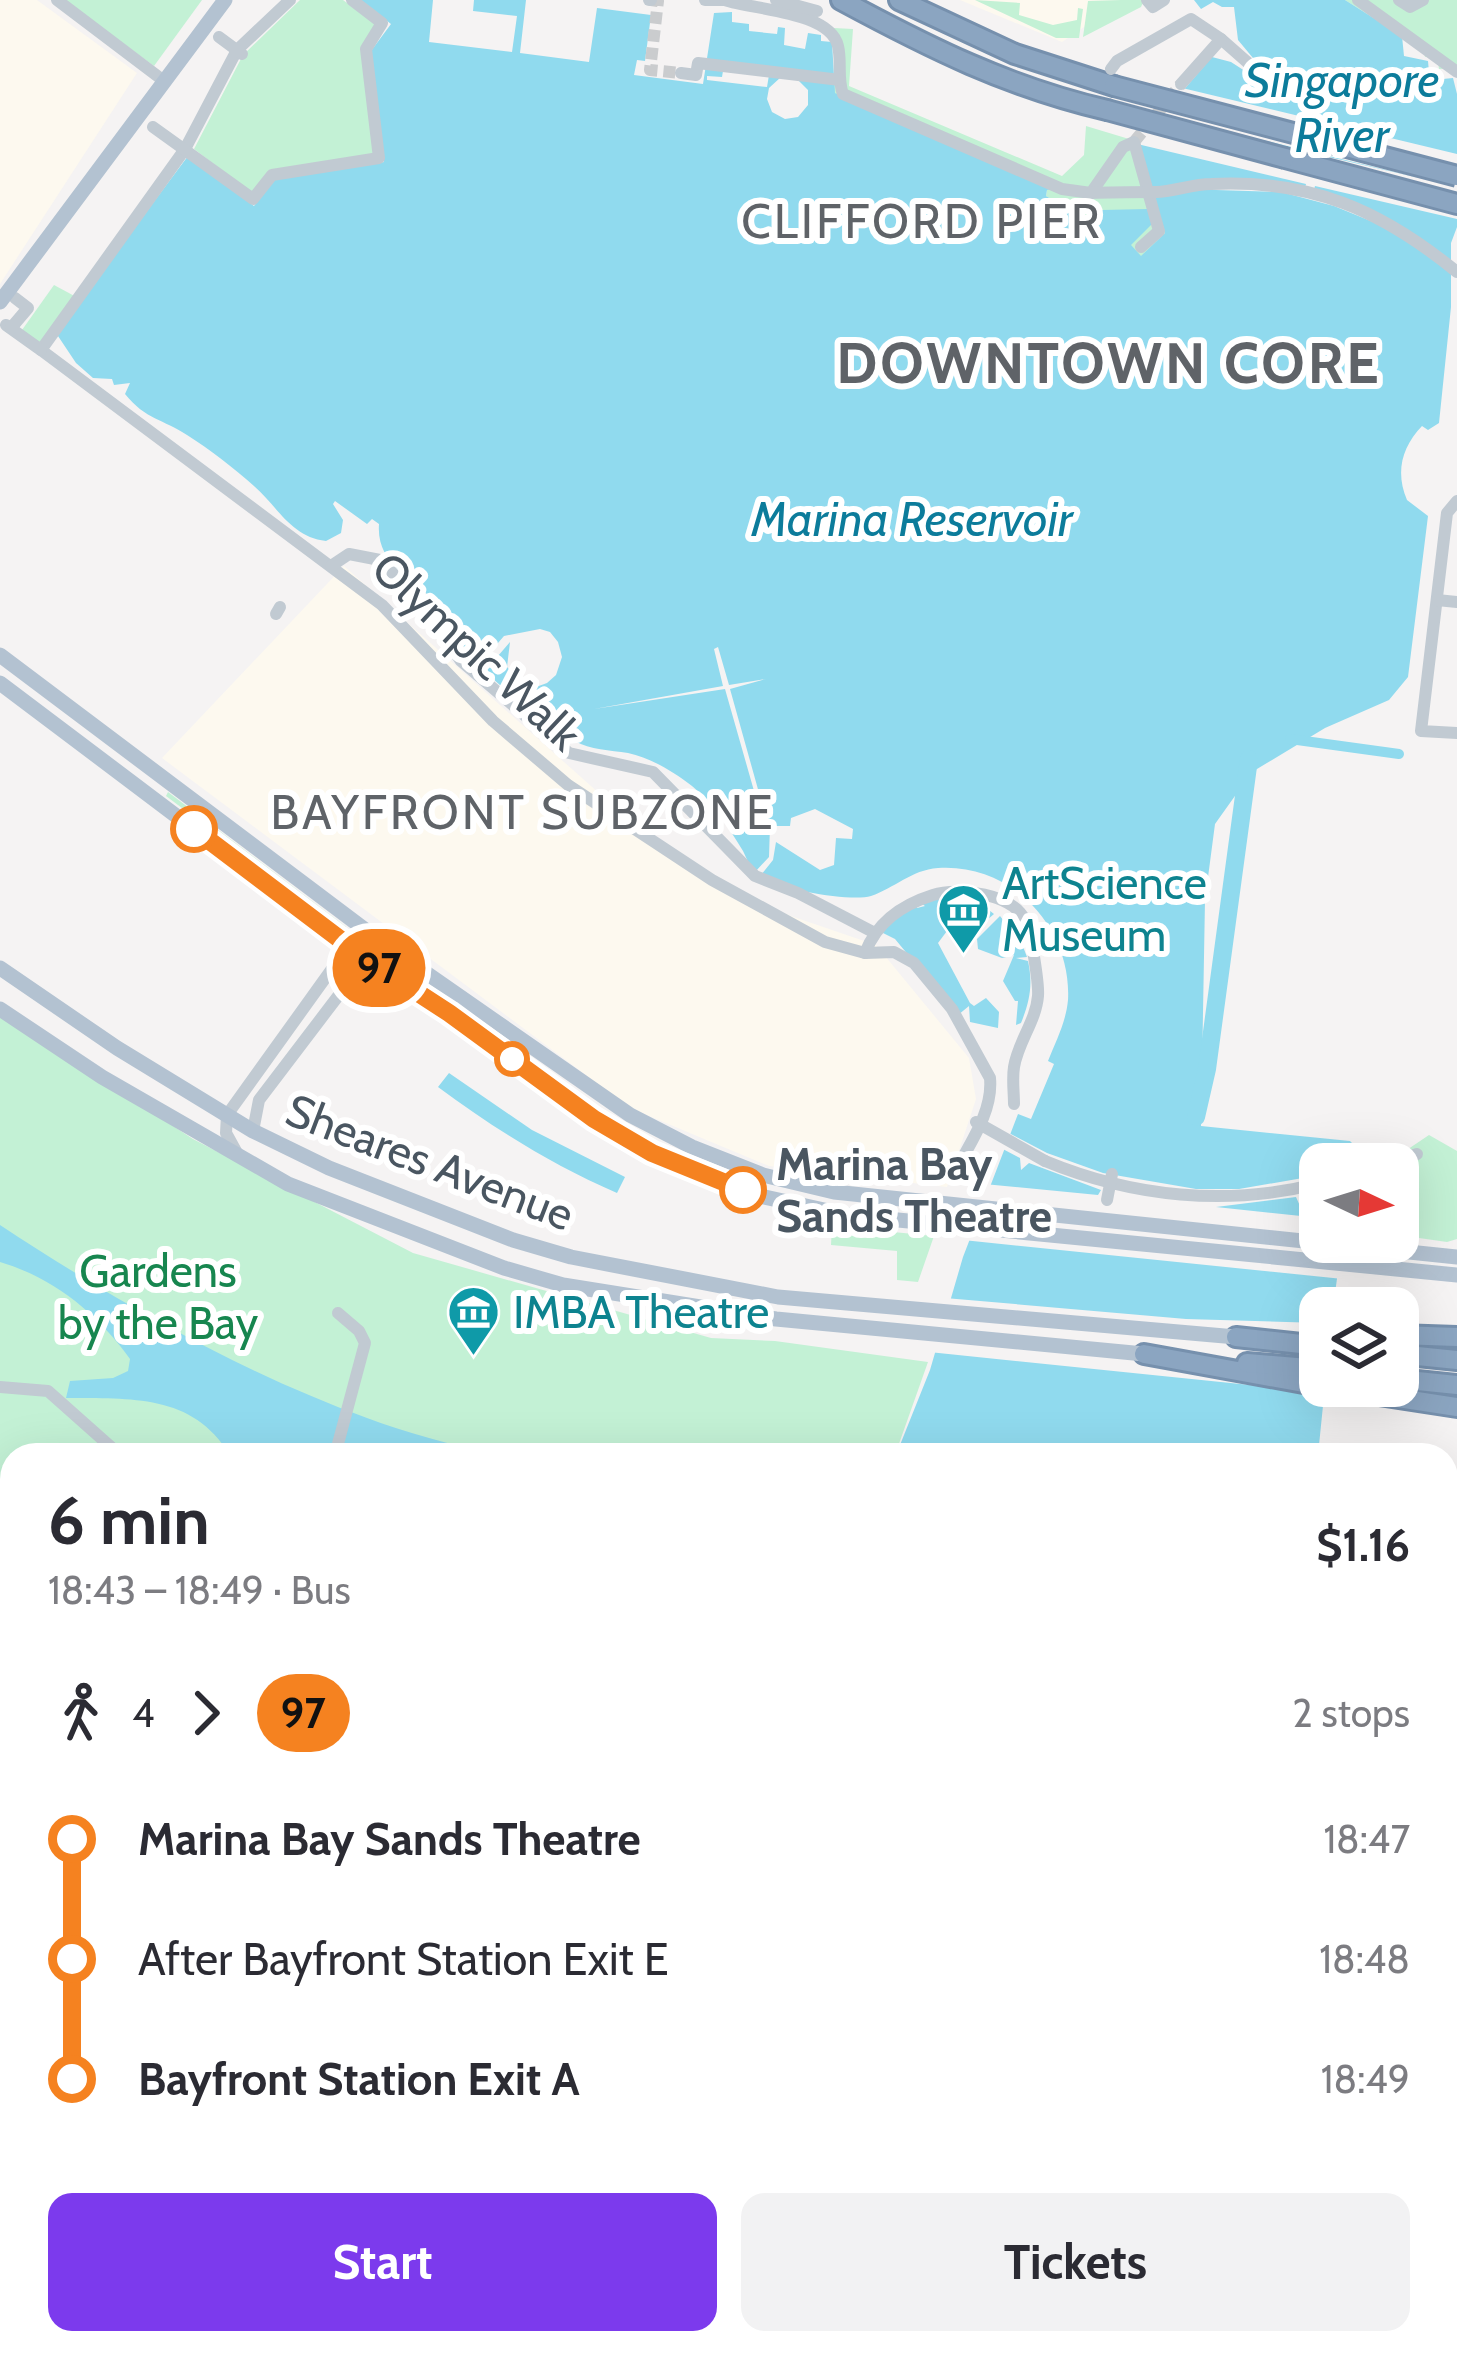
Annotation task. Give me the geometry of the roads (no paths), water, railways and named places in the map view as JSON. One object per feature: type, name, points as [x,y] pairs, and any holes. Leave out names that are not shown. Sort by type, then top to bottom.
[{"type":"highway","points":[[841,0],[963,64],[1055,97],[1457,203]]},
{"type":"highway","points":[[899,0],[1066,71],[1457,176]]},
{"type":"highway","points":[[942,21],[956,40],[963,64]]},
{"type":"highway","points":[[1055,97],[1066,71]]},
{"type":"highway","points":[[1236,1337],[1299,1334]]},
{"type":"highway","points":[[1419,1336],[1457,1337]]},
{"type":"highway","points":[[1236,1337],[1299,1344]]},
{"type":"highway","points":[[1144,1354],[1299,1367]]},
{"type":"highway","points":[[1144,1354],[1299,1382]]},
{"type":"highway","points":[[1419,1356],[1457,1360]]},
{"type":"highway","points":[[1419,1381],[1457,1385]]},
{"type":"highway","points":[[1419,1401],[1457,1407]]},
{"type":"main road","points":[[4,300],[225,0]]},
{"type":"main road","points":[[0,655],[380,941],[630,1115],[692,1147],[763,1175],[850,1193],[1431,1265],[1457,1275]]},
{"type":"main road","points":[[0,683],[366,959],[619,1136],[679,1166],[755,1195],[847,1216],[1431,1265],[1457,1257]]},
{"type":"main road","name":"Sheares Avenue","points":[[0,968],[117,1048],[253,1131],[329,1168],[513,1240],[571,1257],[778,1297],[1236,1337]]},
{"type":"main road","name":"Sheares Avenue","points":[[0,1009],[101,1077],[240,1159],[319,1198],[504,1268],[563,1285],[776,1319],[1144,1354]]},
{"type":"main road","points":[[1431,1265],[1457,1248]]},
{"type":"street","points":[[57,0],[164,82]]},
{"type":"street","points":[[41,350],[185,149],[240,53],[290,0]]},
{"type":"street","points":[[153,127],[254,199],[272,175],[379,158],[365,49],[382,23],[352,0]]},
{"type":"street","points":[[705,0],[798,15],[831,32],[838,44],[841,87]]},
{"type":"street","points":[[776,0],[817,10]]},
{"type":"street","points":[[1358,0],[1457,72]]},
{"type":"street","points":[[1406,34],[1411,2]]},
{"type":"street","points":[[1108,79],[1117,61],[1191,19],[1263,76]]},
{"type":"street","points":[[219,37],[240,53]]},
{"type":"street","points":[[1181,84],[1221,39]]},
{"type":"street","points":[[681,74],[696,75],[698,62],[841,87],[1062,189],[1091,193],[1250,184],[1308,191],[1382,218],[1454,270]]},
{"type":"street","points":[[1091,193],[1124,147],[1134,142],[1159,231],[1141,247]]},
{"type":"street","name":"Olympic Walk","points":[[4,300],[28,308],[9,327],[382,605],[493,721],[568,785],[712,880],[824,942],[865,953],[894,952],[914,963],[952,1009],[990,1078],[992,1091],[958,1166]]},
{"type":"street","points":[[1457,501],[1447,513],[1421,731],[1457,733]]},
{"type":"street","name":"Olympic Walk","points":[[332,566],[349,554],[380,560],[419,601],[461,662],[569,753],[653,772],[755,876],[873,932]]},
{"type":"street","points":[[1437,599],[1457,602]]},
{"type":"street","points":[[865,953],[873,932],[895,912],[935,894],[962,890],[998,898],[1027,922],[1039,992],[1014,1064],[1014,1104]]},
{"type":"street","points":[[240,1159],[226,1133],[227,1115],[362,927]]},
{"type":"street","points":[[253,1131],[259,1100],[380,941]]},
{"type":"street","points":[[976,1122],[1025,1145],[1047,1162],[1111,1179],[1131,1190],[1203,1191],[1299,1183]]},
{"type":"street","points":[[1107,1200],[1111,1179]]},
{"type":"street","points":[[338,1313],[364,1337],[338,1443]]},
{"type":"street","points":[[0,1387],[48,1391],[106,1443]]},
{"type":"water","name":"Marina Reservoir","points":[[360,0],[433,0],[429,42],[512,52],[517,16],[473,11],[474,0],[526,0],[520,53],[589,62],[597,8],[651,15],[645,61],[637,60],[634,75],[703,84],[714,13],[732,12],[732,22],[749,24],[749,31],[777,34],[778,27],[785,28],[784,45],[805,49],[808,33],[821,35],[821,41],[832,42],[835,93],[1054,189],[1047,190],[1046,196],[1091,222],[1102,210],[1148,209],[1152,224],[1131,245],[1141,256],[1165,233],[1139,142],[1212,57],[1231,62],[1262,82],[1268,76],[1238,40],[1234,7],[1213,2],[1201,9],[1194,0],[1345,0],[1402,36],[1404,56],[1428,61],[1429,72],[1453,78],[1457,227],[1451,243],[1451,307],[1439,423],[1428,430],[1422,426],[1415,434],[1401,470],[1407,500],[1428,516],[1408,677],[1389,700],[1325,728],[1252,772],[1215,824],[1205,900],[1201,1126],[1352,1143],[1299,1143],[1299,1263],[1339,1263],[1336,1287],[1299,1287],[1299,1407],[1323,1407],[1319,1443],[901,1443],[930,1370],[963,1257],[1018,1114],[1031,1119],[1054,1064],[1048,1061],[1063,1024],[1067,973],[1048,925],[1013,889],[965,869],[928,869],[880,893],[861,897],[795,889],[756,874],[720,816],[685,781],[645,758],[575,741],[489,675],[434,601],[389,559],[379,524],[372,519],[367,524],[335,501],[343,520],[341,533],[326,541],[303,534],[221,459],[140,409],[125,394],[130,383],[114,385],[112,379],[93,378],[76,363],[56,333],[188,156],[254,206],[274,179],[384,162],[371,51],[391,24]]},
{"type":"water","points":[[952,898],[980,903],[994,914],[973,932],[950,927],[938,943],[970,1003],[974,1006],[986,998],[999,1012],[998,1028],[970,1022],[969,1006],[958,1015],[895,939],[879,931],[915,903],[917,908],[925,906],[918,901]]},
{"type":"water","points":[[1000,916],[1027,957],[1016,958],[1028,961],[1030,969],[1028,1000],[1021,1023],[1016,1025],[1018,1001],[1003,981],[1014,955],[1002,958],[978,949],[977,939]]},
{"type":"water","points":[[449,1073],[532,1130],[625,1177],[617,1193],[503,1132],[438,1087]]},
{"type":"water","points":[[0,1225],[132,1307],[271,1379],[382,1423],[450,1443],[221,1443],[179,1410],[136,1400],[66,1398],[70,1381],[113,1378],[128,1371],[130,1359],[73,1300],[39,1278],[0,1262]]},
{"type":"waterway","points":[[1290,739],[1399,754]]},
{"type":"waterway","name":"Marina Reservoir","points":[[1196,1117],[1207,1069],[1249,759]]},
{"type":"tunnel","points":[[651,0],[658,1],[650,70],[681,73]]},
{"type":"tunnel","points":[[1134,142],[1181,84]]},
{"type":"place","name":"ArtScience Museum","points":[[963,955]]},
{"type":"place","name":"Marina Bay Sands Theatre","points":[[743,1190]]},
{"type":"place","name":"IMBA Theatre","points":[[474,1358]]},
{"type":"district","name":"CLIFFORD PIER","points":[[922,221]]},
{"type":"district","name":"DOWNTOWN CORE","points":[[1109,363]]},
{"type":"district","name":"BAYFRONT SUBZONE","points":[[523,812]]},
{"type":"water label","name":"Singapore River","points":[[1342,108]]},
{"type":"park label","name":"Gardens by the Bay","points":[[158,1297]]}]
